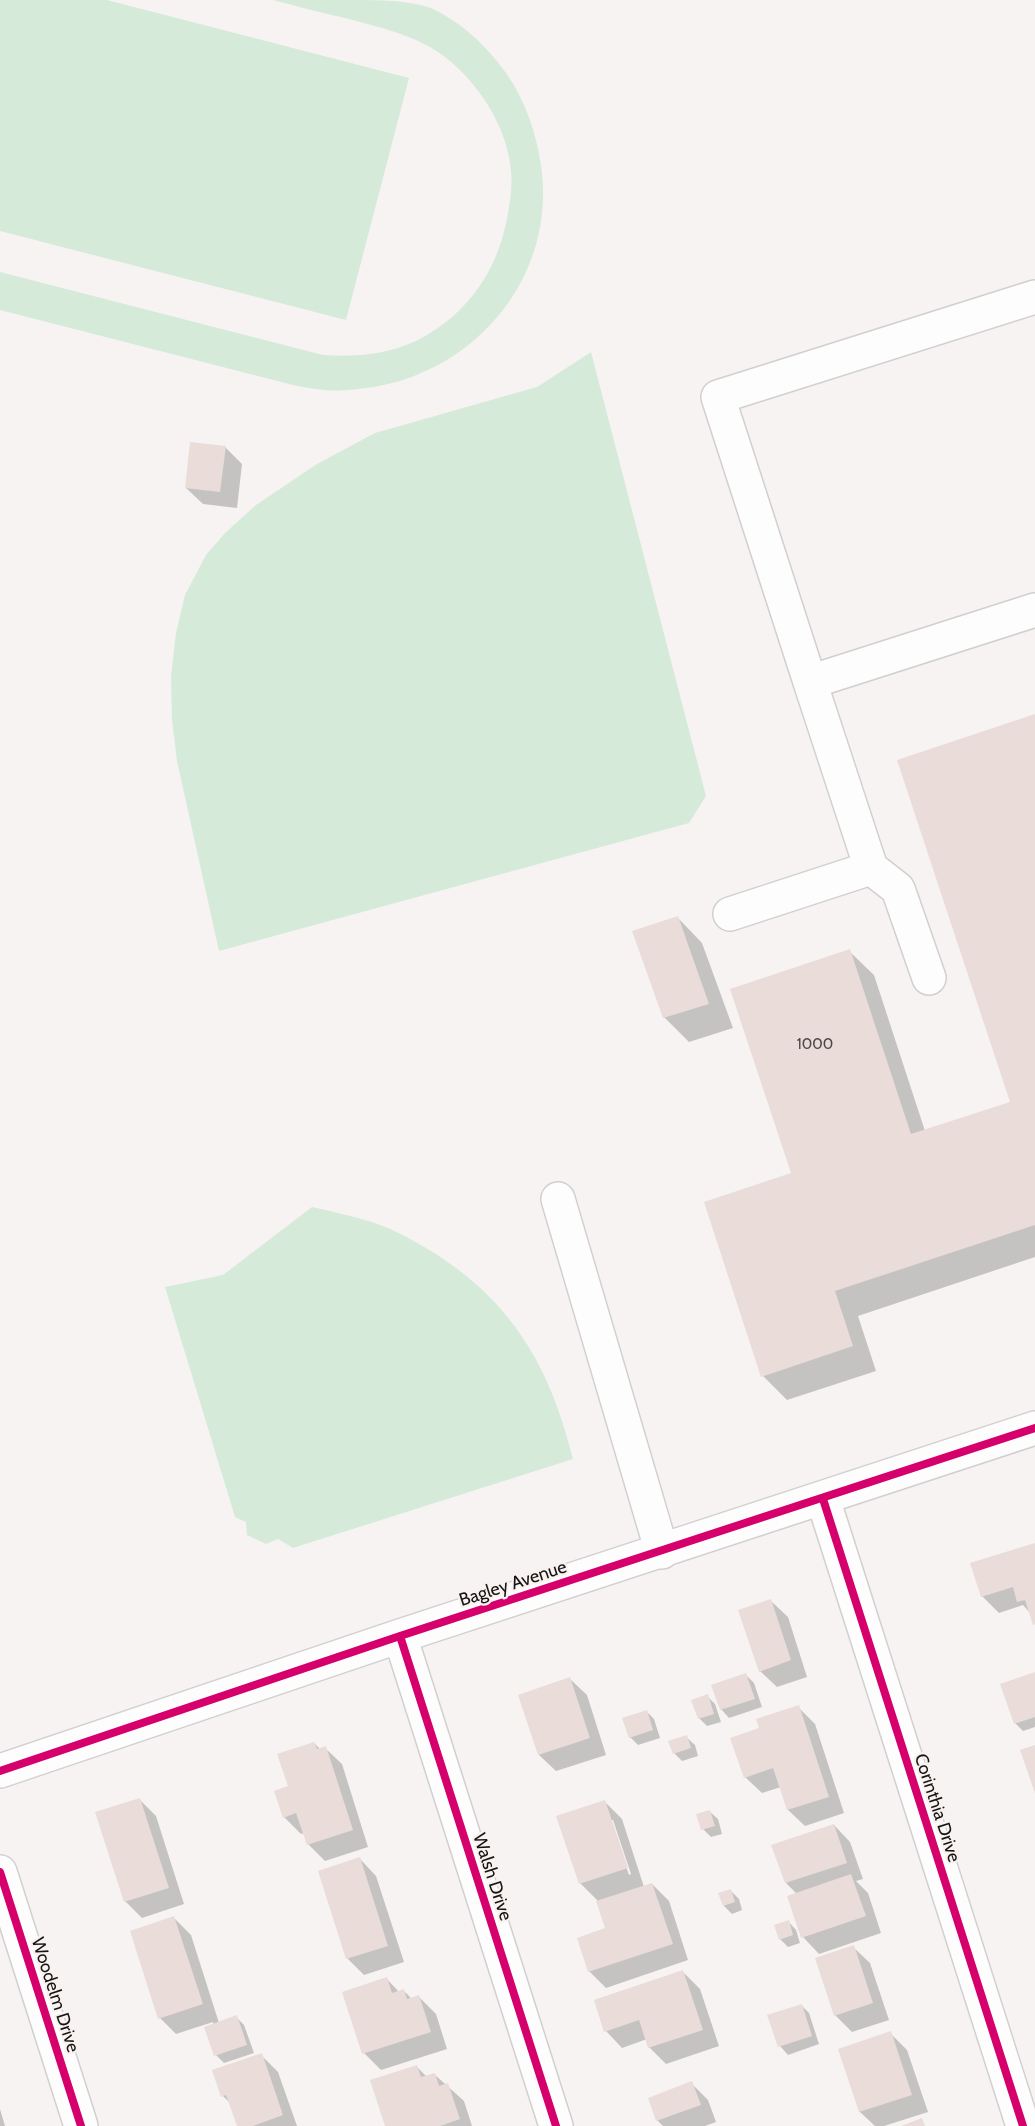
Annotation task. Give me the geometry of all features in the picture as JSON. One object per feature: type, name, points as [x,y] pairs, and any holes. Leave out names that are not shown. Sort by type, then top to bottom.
[{"type":"street","points":[[929,978],[898,890],[871,867],[718,397],[1035,297]]},
{"type":"street","points":[[810,682],[1035,610]]},
{"type":"street","points":[[730,914],[871,867]]},
{"type":"street","points":[[558,1199],[662,1552]]},
{"type":"street","name":"Bagley Avenue","points":[[0,1771],[400,1636],[1035,1428]]},
{"type":"street","name":"Corinthia Drive","points":[[823,1499],[1023,2126]]},
{"type":"street","name":"Walsh Drive","points":[[400,1636],[556,2126]]},
{"type":"street","name":"Woodelm Drive","points":[[0,1872],[81,2126]]},
{"type":"green space","points":[[0,0],[107,0],[409,78],[346,320],[0,231]]},
{"type":"green space","points":[[273,0],[384,0],[413,3],[431,8],[453,20],[473,36],[506,73],[524,105],[536,140],[541,165],[543,205],[537,243],[523,278],[503,310],[478,337],[447,360],[412,377],[374,387],[336,391],[293,385],[0,310],[0,272],[323,355],[347,356],[382,352],[416,341],[435,330],[466,304],[489,271],[497,253],[504,234],[511,195],[511,169],[507,148],[487,104],[457,67],[424,44],[401,34],[353,20]]},
{"type":"green space","points":[[591,352],[706,796],[689,823],[219,951],[177,761],[172,720],[171,676],[176,633],[185,595],[206,555],[225,533],[256,505],[317,464],[375,433],[537,387]]},
{"type":"green space","points":[[312,1207],[374,1223],[399,1233],[431,1251],[485,1292],[506,1315],[540,1366],[564,1426],[573,1459],[293,1548],[278,1539],[266,1544],[247,1535],[246,1522],[235,1517],[165,1287],[223,1275]]},
{"type":"building","points":[[190,442],[226,446],[220,492],[185,488]]},
{"type":"building","points":[[1035,714],[1035,1225],[835,1291],[853,1346],[761,1377],[704,1202],[791,1173],[730,989],[850,949],[911,1134],[1010,1102],[897,760]]},
{"type":"building","points":[[678,916],[709,1004],[663,1018],[632,931]]},
{"type":"building","points":[[1035,1543],[1035,1624],[1033,1625],[1025,1600],[1017,1602],[1013,1587],[981,1597],[970,1563]]},
{"type":"building","points":[[771,1599],[791,1660],[759,1672],[738,1610]]},
{"type":"building","points":[[1035,1672],[1035,1717],[1014,1724],[1000,1684]]},
{"type":"building","points":[[746,1673],[755,1699],[720,1710],[711,1685]]},
{"type":"building","points":[[570,1677],[590,1738],[538,1755],[518,1695]]},
{"type":"building","points":[[708,1694],[714,1714],[698,1719],[691,1700]]},
{"type":"building","points":[[799,1705],[829,1797],[787,1810],[773,1768],[744,1778],[730,1738],[759,1728],[756,1719]]},
{"type":"building","points":[[647,1710],[653,1730],[629,1738],[622,1718]]},
{"type":"building","points":[[687,1735],[691,1748],[673,1754],[668,1741]]},
{"type":"building","points":[[314,1742],[317,1749],[326,1746],[353,1830],[307,1845],[296,1813],[283,1818],[274,1791],[288,1786],[277,1754]]},
{"type":"building","points":[[1035,1745],[1035,1793],[1020,1750]]},
{"type":"building","points":[[140,1798],[169,1888],[124,1902],[95,1812]]},
{"type":"building","points":[[605,1800],[628,1868],[579,1884],[556,1816]]},
{"type":"building","points":[[710,1810],[715,1826],[701,1830],[696,1814]]},
{"type":"building","points":[[834,1824],[847,1863],[785,1883],[771,1845]]},
{"type":"building","points":[[360,1857],[388,1946],[346,1959],[318,1871]]},
{"type":"building","points":[[851,1874],[866,1916],[801,1938],[787,1896]]},
{"type":"building","points":[[652,1883],[673,1944],[588,1972],[577,1938],[605,1928],[596,1901]]},
{"type":"building","points":[[731,1889],[735,1902],[723,1906],[718,1893]]},
{"type":"building","points":[[174,1916],[203,2004],[158,2019],[130,1931]]},
{"type":"building","points":[[789,1920],[793,1935],[779,1940],[774,1925]]},
{"type":"building","points":[[854,1945],[873,2003],[834,2016],[815,1958]]},
{"type":"building","points":[[683,1970],[703,2030],[648,2048],[639,2020],[604,2032],[594,2000]]},
{"type":"building","points":[[387,1977],[392,1993],[404,1989],[407,1999],[419,1995],[431,2032],[362,2054],[342,1992]]},
{"type":"building","points":[[802,2004],[812,2036],[778,2047],[767,2015]]},
{"type":"building","points":[[237,2015],[247,2045],[214,2056],[204,2027]]},
{"type":"building","points":[[891,2031],[912,2095],[859,2112],[838,2049]]},
{"type":"building","points":[[262,2053],[283,2115],[253,2126],[237,2126],[226,2095],[221,2097],[212,2070]]},
{"type":"building","points":[[417,2065],[421,2077],[435,2073],[439,2086],[448,2083],[460,2119],[440,2126],[385,2126],[370,2080]]},
{"type":"building","points":[[692,2081],[701,2105],[656,2121],[648,2098]]},
{"type":"building","points":[[922,2118],[925,2126],[901,2126]]},
{"type":"cycle path","points":[[0,1771],[400,1636],[1035,1428]]},
{"type":"cycle path","points":[[823,1499],[1023,2126]]},
{"type":"cycle path","points":[[400,1636],[556,2126]]},
{"type":"cycle path","points":[[0,1872],[81,2126]]}]
